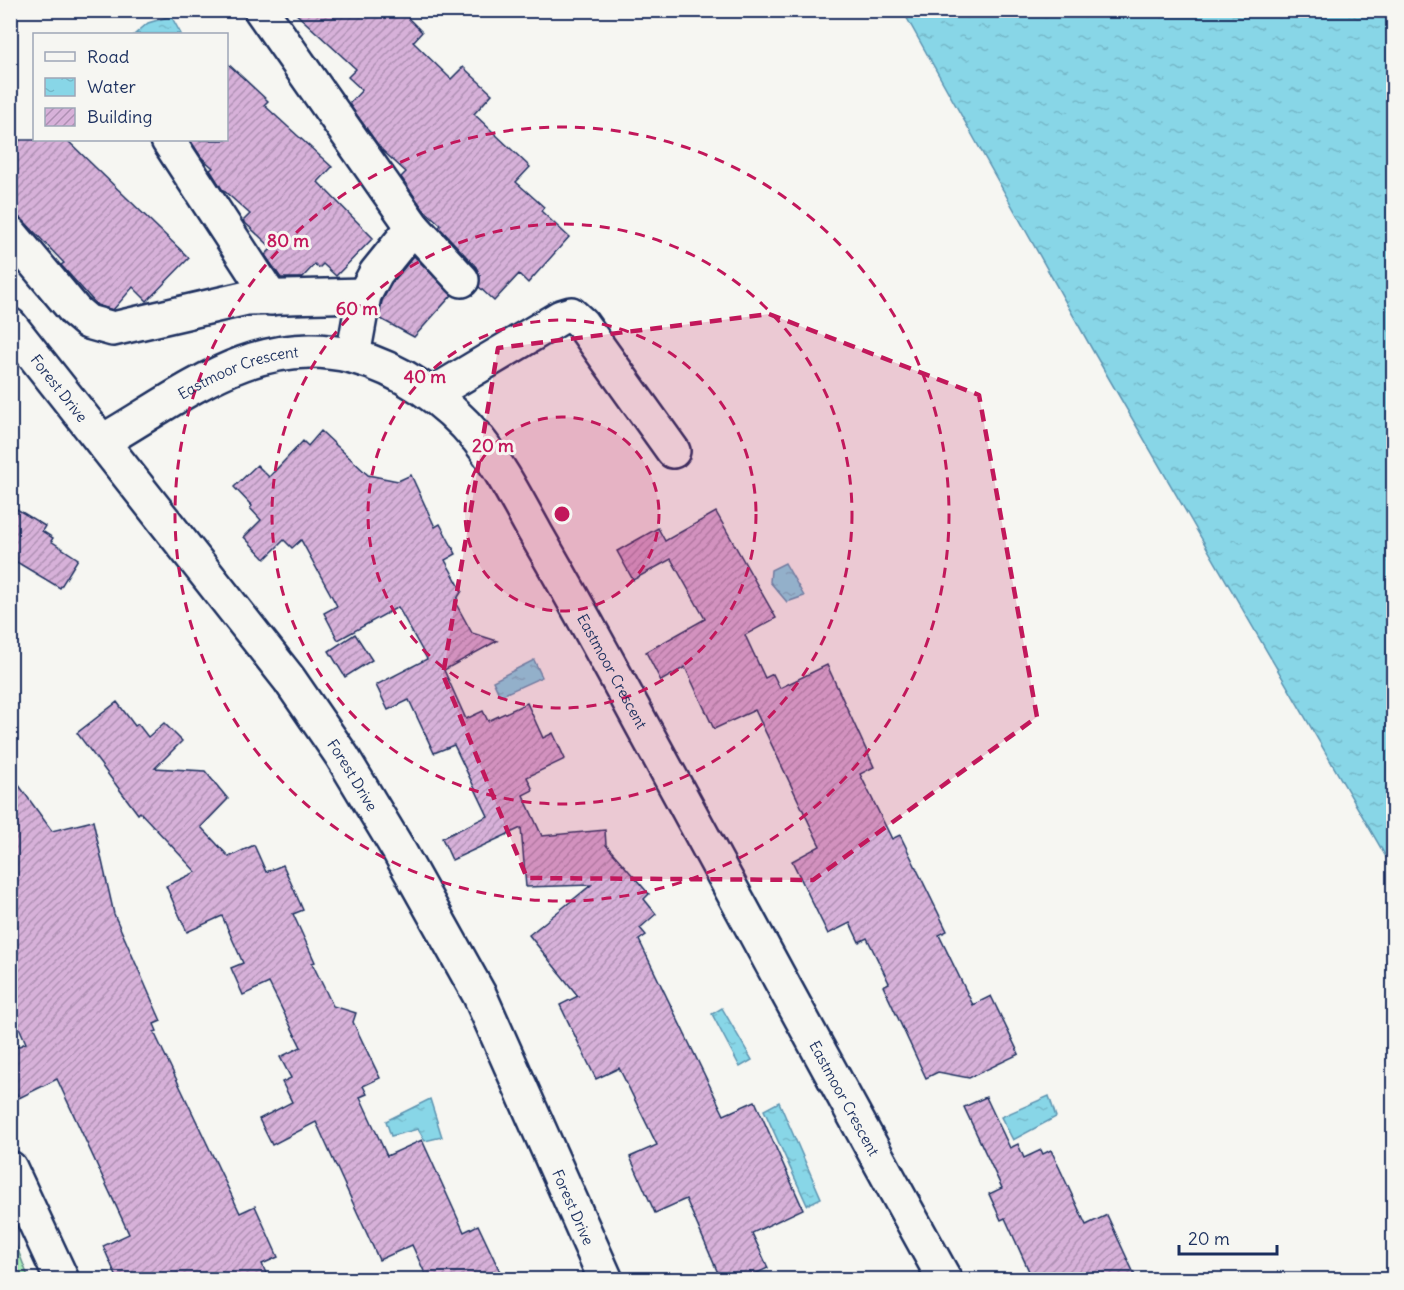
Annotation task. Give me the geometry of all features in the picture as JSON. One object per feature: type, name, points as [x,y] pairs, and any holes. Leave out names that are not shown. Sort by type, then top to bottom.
[{"type":"street","points":[[261,10],[413,227],[462,280]]},
{"type":"street","points":[[169,141],[271,298]]},
{"type":"street","points":[[352,356],[364,295],[376,273],[413,227]]},
{"type":"street","points":[[10,233],[75,311],[88,322],[101,327],[113,329],[247,298],[364,295]]},
{"type":"street","points":[[432,394],[561,317],[571,314],[582,324],[673,451]]},
{"type":"street","name":"Forest Drive","points":[[10,325],[289,679],[342,756],[393,840],[480,996],[606,1280]]},
{"type":"street","name":"Eastmoor Crescent","points":[[103,441],[199,382],[242,362],[305,349],[352,356],[396,373],[432,394],[457,415],[480,441],[504,479],[575,602],[945,1280]]},
{"type":"street","points":[[10,1168],[62,1280]]},
{"type":"highlighted area","points":[[769,314],[979,395],[1037,717],[813,880],[527,878],[443,675],[498,348]]},
{"type":"green space","points":[[11,1232],[29,1279],[11,1279]]},
{"type":"water","points":[[903,11],[1393,11],[1393,869],[1093,351]]},
{"type":"water","points":[[171,16],[180,33],[136,33],[148,23]]},
{"type":"water","points":[[785,563],[804,596],[787,602],[770,582],[771,570]]},
{"type":"water","points":[[534,660],[542,677],[500,696],[493,681]]},
{"type":"water","points":[[722,1008],[752,1060],[740,1067],[712,1014]]},
{"type":"water","points":[[1049,1096],[1056,1117],[1013,1140],[1001,1117]]},
{"type":"water","points":[[430,1099],[442,1137],[425,1141],[418,1129],[391,1136],[386,1121]]},
{"type":"water","points":[[779,1102],[821,1198],[807,1205],[764,1110]]},
{"type":"building","points":[[292,10],[400,10],[422,32],[413,42],[451,79],[463,67],[492,94],[474,114],[530,167],[516,182],[544,207],[541,211],[569,237],[528,283],[519,274],[494,301],[479,287],[480,276],[476,267],[439,227],[441,225],[423,209],[401,177],[406,172],[381,149],[349,104],[362,90],[348,77],[356,69]]},
{"type":"building","points":[[228,64],[268,101],[264,105],[332,167],[318,182],[373,238],[336,276],[323,264],[319,268],[315,264],[302,278],[281,278],[265,255],[272,248],[243,221],[250,214],[222,189],[210,170],[213,168],[201,157],[191,141],[228,141]]},
{"type":"building","points":[[10,140],[68,141],[189,258],[147,301],[133,287],[113,310],[97,305],[61,265],[64,263],[24,221],[10,213]]},
{"type":"building","points":[[414,256],[452,295],[414,337],[379,318],[382,301],[392,283]]},
{"type":"building","points":[[321,431],[368,475],[398,481],[411,475],[435,527],[440,524],[456,554],[445,560],[462,591],[455,602],[472,633],[497,641],[444,670],[466,719],[483,711],[488,721],[527,703],[543,738],[553,733],[565,759],[527,777],[533,790],[523,795],[542,836],[605,830],[606,845],[649,894],[644,899],[656,914],[640,928],[646,935],[639,940],[724,1115],[755,1101],[803,1209],[752,1233],[768,1268],[742,1280],[721,1280],[686,1199],[655,1213],[630,1157],[657,1145],[619,1068],[596,1079],[560,1005],[578,996],[529,935],[591,885],[526,887],[521,828],[452,860],[442,838],[488,816],[454,745],[434,753],[409,700],[388,710],[376,685],[427,659],[398,607],[338,640],[324,613],[337,606],[301,540],[292,548],[284,540],[265,559],[244,537],[261,520],[250,508],[252,506],[234,487],[257,465],[269,477],[303,441],[308,446]]},
{"type":"building","points":[[10,505],[45,526],[42,531],[53,538],[51,541],[78,559],[60,588],[10,558]]},
{"type":"building","points":[[716,512],[776,618],[745,635],[765,678],[773,674],[780,688],[827,665],[874,767],[860,774],[892,839],[900,835],[947,931],[939,935],[973,1005],[991,996],[1019,1054],[969,1078],[938,1072],[926,1078],[883,986],[889,983],[867,938],[859,942],[850,923],[828,934],[792,861],[820,846],[755,710],[714,729],[685,667],[661,681],[646,652],[705,619],[671,559],[633,580],[617,551],[658,528],[665,541]]},
{"type":"building","points":[[355,634],[372,660],[345,677],[329,651]]},
{"type":"building","points":[[117,702],[135,726],[138,724],[148,737],[164,723],[182,741],[155,768],[205,771],[228,799],[201,827],[229,857],[254,845],[266,872],[283,865],[303,910],[293,914],[315,962],[312,963],[333,1006],[356,1013],[353,1022],[380,1078],[363,1086],[367,1094],[360,1097],[387,1156],[422,1140],[464,1232],[478,1225],[504,1280],[428,1280],[412,1245],[379,1260],[316,1122],[272,1145],[259,1119],[292,1102],[282,1082],[291,1078],[280,1057],[301,1047],[269,983],[243,995],[231,968],[243,963],[222,916],[187,932],[166,886],[196,872],[140,812],[138,814],[77,733]]},
{"type":"building","points":[[10,773],[52,831],[93,821],[114,914],[161,1021],[154,1024],[157,1031],[154,1032],[240,1213],[255,1206],[278,1257],[262,1264],[269,1280],[118,1280],[103,1246],[129,1234],[57,1079],[19,1098],[10,1079],[10,1050],[26,1043],[10,1007]]},
{"type":"building","points":[[986,1097],[1010,1148],[1018,1144],[1024,1158],[1041,1150],[1043,1154],[1051,1150],[1086,1225],[1107,1215],[1137,1280],[1033,1280],[1005,1218],[1001,1220],[989,1194],[1002,1188],[964,1107]]}]
